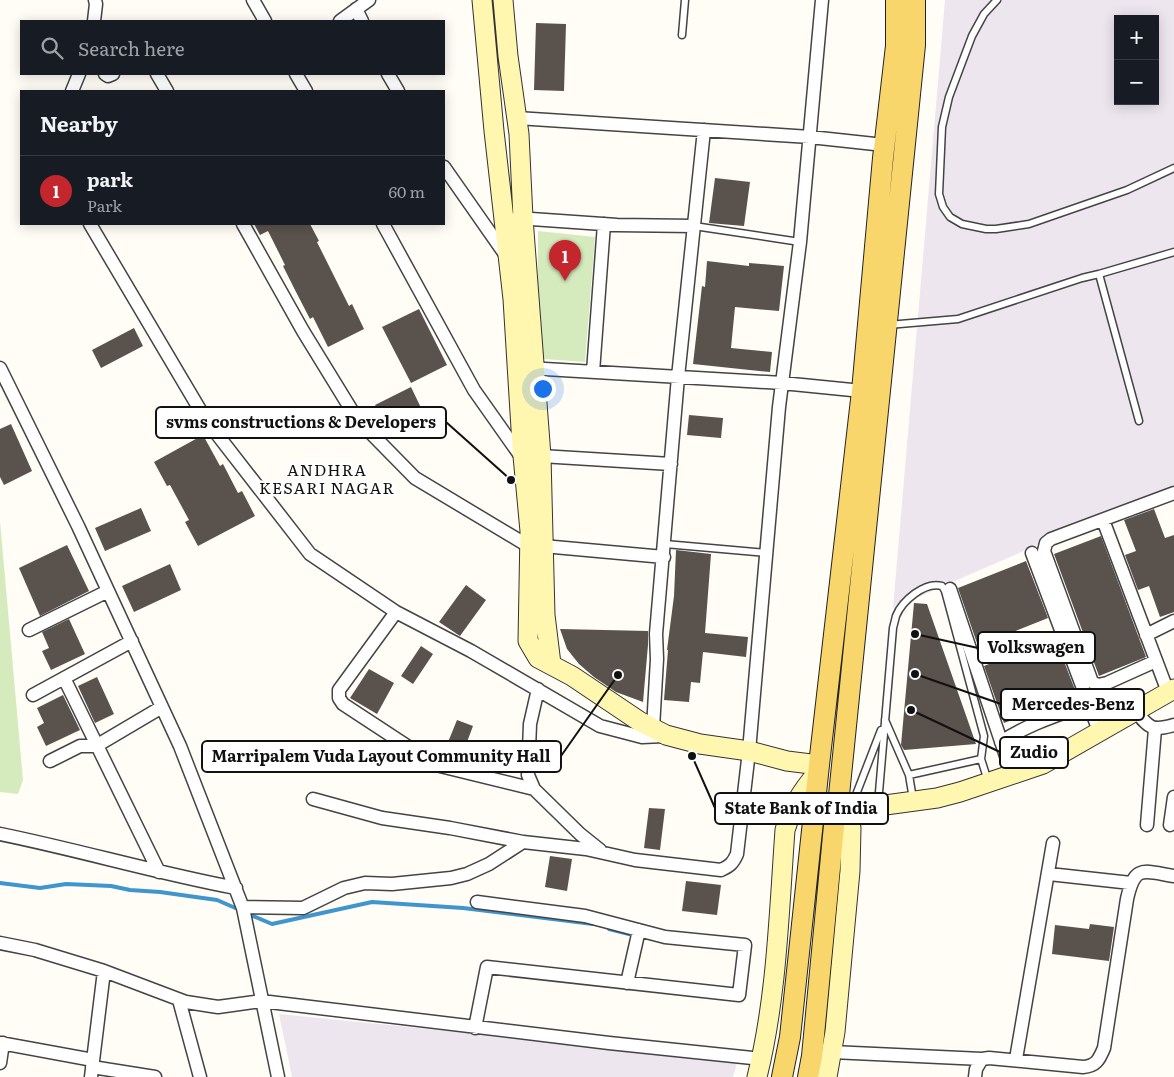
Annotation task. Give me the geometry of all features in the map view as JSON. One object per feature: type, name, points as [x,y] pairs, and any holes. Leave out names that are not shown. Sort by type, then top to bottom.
[{"type":"main road","points":[[808,1077],[812,1056],[835,815],[845,806],[877,325],[884,145],[896,46],[896,0]]},
{"type":"main road","points":[[782,1077],[790,1037],[818,768],[862,392],[877,325],[916,45],[915,0]]},
{"type":"street","points":[[94,20],[95,0]]},
{"type":"street","points":[[253,0],[264,20]]},
{"type":"street","points":[[341,20],[369,0]]},
{"type":"street","points":[[482,0],[494,131],[514,218],[532,348],[527,368]]},
{"type":"street","points":[[504,0],[508,56],[519,134],[514,218],[507,257],[513,299],[527,368],[532,458],[530,531],[536,546],[528,641],[538,658],[572,676],[639,721],[660,732],[700,744],[749,751],[818,768],[792,808],[785,830],[772,992],[762,1059],[757,1077]]},
{"type":"street","points":[[313,799],[382,818],[450,828],[523,842],[556,845],[635,860],[721,870],[730,866],[737,854],[749,751],[782,383],[800,242],[822,0]]},
{"type":"street","points":[[356,9],[362,20]]},
{"type":"street","points":[[72,90],[80,75]]},
{"type":"street","points":[[158,75],[166,90]]},
{"type":"street","points":[[297,75],[305,90]]},
{"type":"street","points":[[389,75],[397,90]]},
{"type":"street","points":[[517,118],[810,137],[884,145]]},
{"type":"street","points":[[660,732],[656,634],[678,378],[704,130]]},
{"type":"street","points":[[445,168],[507,257]]},
{"type":"street","points":[[514,218],[604,224],[694,226]]},
{"type":"street","points":[[593,372],[604,224]]},
{"type":"street","points":[[91,225],[206,420],[310,554],[396,612],[472,651],[600,726],[642,737],[660,732]]},
{"type":"street","points":[[244,225],[303,331],[357,419],[415,478],[536,546],[664,550]]},
{"type":"street","points":[[384,225],[474,390],[532,458],[671,464]]},
{"type":"street","points":[[0,368],[78,526],[180,746],[236,888],[244,911],[278,1077]]},
{"type":"street","points":[[527,368],[782,383],[862,392]]},
{"type":"street","points":[[1156,661],[1107,683],[1098,685],[1092,682],[1044,552],[1046,543],[1051,539],[1174,493]]},
{"type":"street","points":[[815,804],[878,806],[937,798],[988,783],[1043,764],[1171,691],[1156,661],[1103,520]]},
{"type":"street","points":[[1032,553],[1099,731]]},
{"type":"street","points":[[950,589],[1012,774]]},
{"type":"street","points":[[30,630],[108,591]]},
{"type":"street","points":[[396,612],[339,690],[338,698],[342,704],[436,765],[534,789]]},
{"type":"street","points":[[1146,635],[1174,621]]},
{"type":"street","points":[[33,696],[132,641]]},
{"type":"street","points":[[64,678],[159,872]]},
{"type":"street","points":[[538,689],[530,724],[528,775],[534,789],[580,834],[604,853]]},
{"type":"street","points":[[1002,742],[1013,734],[1041,721],[1088,704]]},
{"type":"street","points":[[50,762],[80,746],[96,746],[162,707]]},
{"type":"street","points":[[1136,711],[1150,727],[1155,729],[1174,725]]},
{"type":"street","points":[[1147,825],[1155,729]]},
{"type":"street","points":[[1170,825],[1174,797]]},
{"type":"street","points":[[827,1077],[832,1052],[850,871],[851,828],[845,806]]},
{"type":"street","points":[[0,834],[159,872],[236,888]]},
{"type":"street","points":[[244,911],[303,908],[344,888],[364,883],[392,884],[451,878],[467,874],[489,864],[523,842]]},
{"type":"street","points":[[1016,1059],[1031,963],[1054,843]]},
{"type":"street","points":[[832,1052],[1016,1059],[1083,1067],[1096,1063],[1100,1059],[1104,1048],[1130,883],[1135,875],[1143,872],[1174,876]]},
{"type":"street","points":[[1049,874],[1130,883]]},
{"type":"street","points":[[475,1028],[487,967],[739,995],[745,945],[665,937],[585,916],[477,902]]},
{"type":"street","points":[[627,983],[639,930]]},
{"type":"street","points":[[0,943],[35,950],[104,971],[179,1000],[218,1007],[261,1001],[475,1028],[762,1059]]},
{"type":"street","points":[[92,1068],[104,971]]},
{"type":"street","points":[[179,1000],[200,1077]]},
{"type":"street","points":[[0,1063],[1,1043],[92,1068],[155,1077]]},
{"type":"street","points":[[975,1077],[976,1069],[982,1059]]},
{"type":"lane","points":[[682,35],[685,0]]},
{"type":"lane","points":[[997,0],[984,14],[972,36],[949,97],[942,127],[939,194],[943,207],[950,217],[962,224],[986,229],[1029,224],[1127,190],[1174,168]]},
{"type":"lane","points":[[694,226],[800,242]]},
{"type":"lane","points":[[877,325],[958,319],[1082,278],[1174,252]]},
{"type":"lane","points":[[1099,274],[1139,422]]},
{"type":"lane","points":[[664,550],[766,553]]},
{"type":"lane","points":[[878,806],[893,628],[896,615],[902,606],[924,588],[936,584],[942,586],[945,591],[984,736],[981,759],[988,783]]},
{"type":"lane","points":[[845,806],[885,719]]},
{"type":"lane","points":[[885,719],[909,775],[913,801]]},
{"type":"lane","points":[[909,775],[981,759]]},
{"type":"shaded area","points":[[945,0],[1174,0],[1174,493],[1035,546],[893,608]]},
{"type":"shaded area","points":[[279,1014],[738,1060],[733,1077],[292,1077]]},
{"type":"green space","points":[[538,231],[595,237],[585,362],[545,359],[541,356],[538,325]]},
{"type":"green space","points":[[0,521],[23,780],[18,794],[0,792]]},
{"type":"building","points":[[536,23],[566,24],[564,91],[534,90]]},
{"type":"building","points":[[715,178],[750,182],[744,226],[709,223]]},
{"type":"building","points":[[255,225],[311,225],[349,306],[352,304],[364,329],[328,347],[313,317],[310,319],[295,290],[268,231],[260,235]]},
{"type":"building","points":[[707,261],[749,266],[749,263],[784,266],[779,311],[735,307],[731,348],[772,352],[770,372],[693,364],[702,286],[705,287]]},
{"type":"building","points":[[419,309],[447,365],[411,383],[382,327]]},
{"type":"building","points":[[134,328],[143,346],[101,368],[92,350]]},
{"type":"building","points":[[411,387],[423,412],[387,430],[375,405]]},
{"type":"building","points":[[689,415],[723,418],[721,438],[687,435]]},
{"type":"building","points":[[11,424],[32,471],[4,485],[0,477],[0,429]]},
{"type":"building","points":[[203,435],[220,466],[223,464],[238,493],[242,491],[255,516],[198,546],[185,522],[189,520],[170,485],[167,486],[154,462]]},
{"type":"building","points":[[141,508],[151,531],[105,551],[95,528]]},
{"type":"building","points":[[1154,509],[1165,538],[1174,535],[1174,612],[1160,617],[1149,586],[1138,590],[1125,555],[1136,551],[1124,520]]},
{"type":"building","points":[[1101,536],[1146,657],[1099,676],[1054,554]]},
{"type":"building","points":[[67,545],[89,591],[40,616],[19,568]]},
{"type":"building","points":[[676,550],[711,554],[705,633],[748,637],[746,657],[703,652],[700,683],[691,682],[689,702],[664,700],[667,650],[674,596]]},
{"type":"building","points":[[1026,561],[1048,618],[978,646],[958,588]]},
{"type":"building","points":[[170,564],[181,590],[134,612],[122,586]]},
{"type":"building","points":[[466,585],[486,600],[460,636],[439,622]]},
{"type":"building","points":[[914,603],[927,604],[976,744],[904,750],[901,745]]},
{"type":"building","points":[[69,619],[85,654],[51,670],[42,651],[49,648],[42,632]]},
{"type":"building","points":[[560,629],[648,631],[643,702],[616,692],[579,664],[567,649]]},
{"type":"building","points":[[1055,638],[1077,695],[1004,723],[984,666]]},
{"type":"building","points":[[421,646],[433,654],[413,684],[401,676]]},
{"type":"building","points":[[369,669],[394,683],[377,714],[350,698]]},
{"type":"building","points":[[97,677],[114,714],[95,723],[78,686]]},
{"type":"building","points":[[63,695],[80,730],[46,746],[37,727],[44,723],[37,708]]},
{"type":"building","points":[[457,720],[473,726],[461,758],[444,752]]},
{"type":"building","points":[[649,808],[665,809],[660,850],[644,848]]},
{"type":"building","points":[[550,856],[572,859],[567,891],[545,887]]},
{"type":"building","points":[[686,881],[721,885],[717,915],[682,911]]},
{"type":"building","points":[[1090,924],[1114,927],[1109,961],[1052,954],[1055,925],[1089,929]]},
{"type":"waterway","points":[[0,883],[40,888],[66,884],[111,886],[217,900],[240,910]]},
{"type":"waterway","points":[[246,913],[272,924],[372,902],[463,908],[593,924]]},
{"type":"waterway","points":[[609,929],[629,934]]},
{"type":"place","name":"park","points":[[565,281]]},
{"type":"place","name":"svms constructions & Developers","points":[[511,480]]},
{"type":"place","name":"Volkswagen","points":[[915,634]]},
{"type":"place","name":"Mercedes-Benz","points":[[915,674]]},
{"type":"place","name":"Marripalem Vuda Layout Community Hall","points":[[618,675]]},
{"type":"place","name":"Zudio","points":[[911,710]]},
{"type":"place","name":"State Bank of India","points":[[692,756]]},
{"type":"district","name":"ANDHRA KESARI NAGAR","points":[[327,478]]}]
